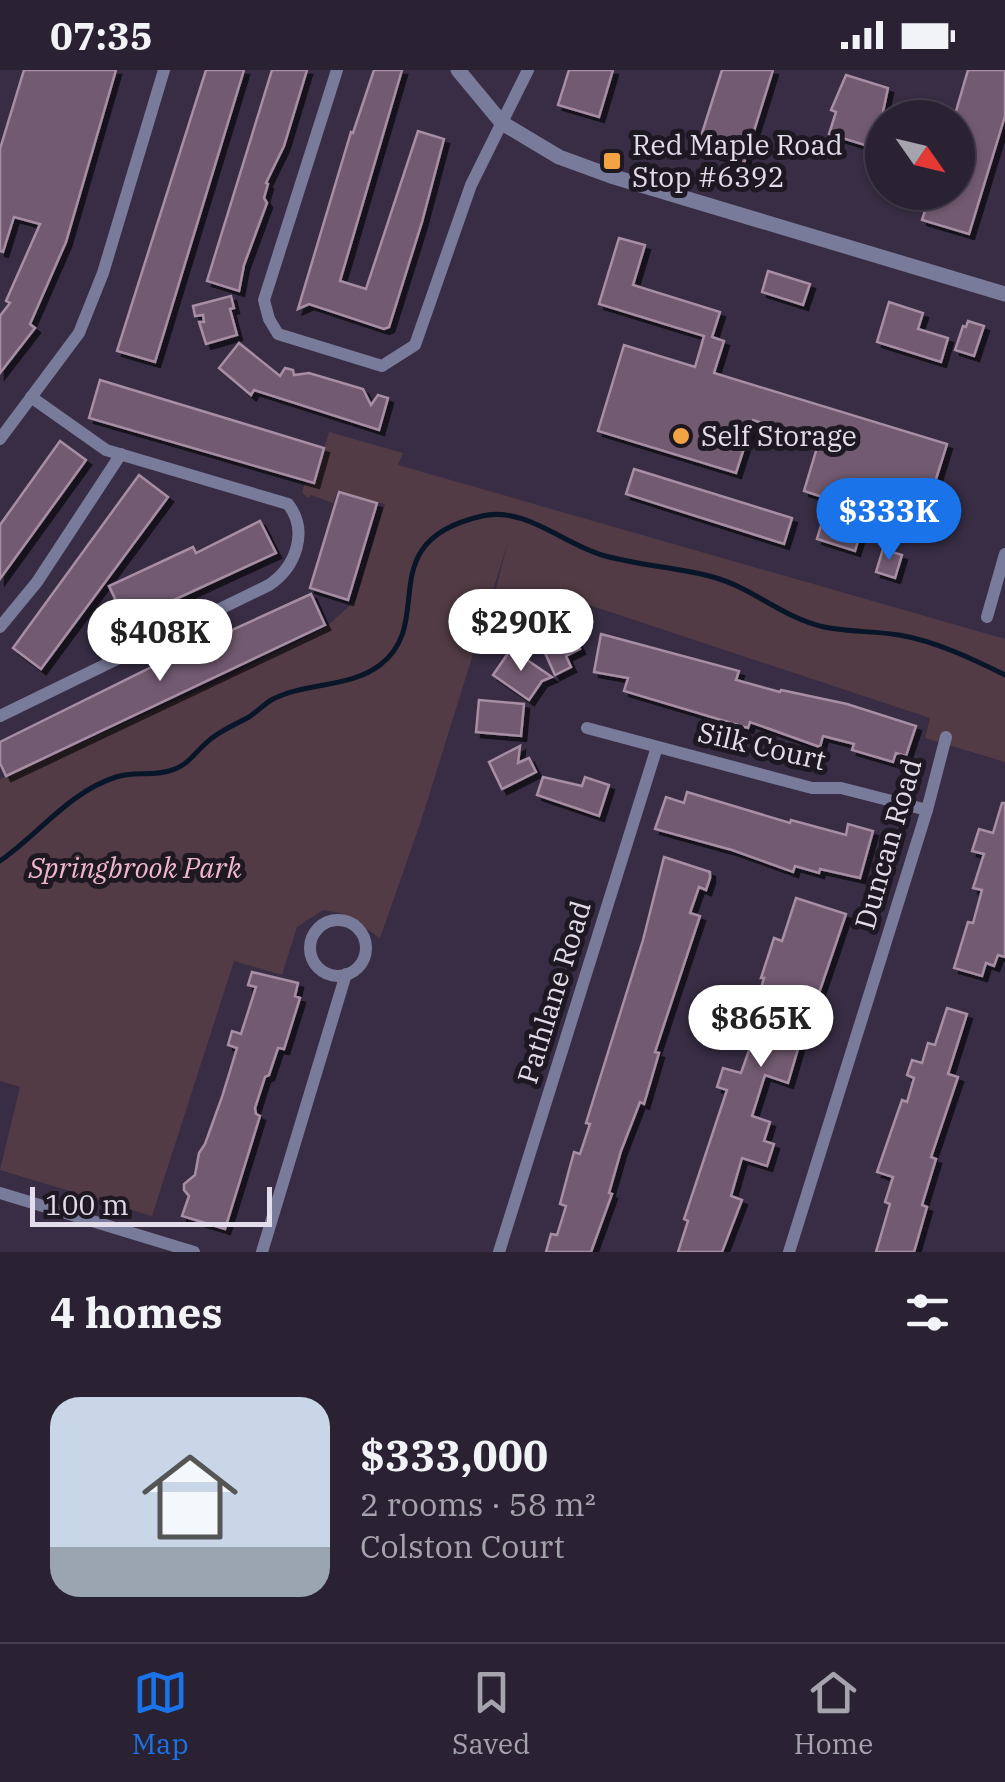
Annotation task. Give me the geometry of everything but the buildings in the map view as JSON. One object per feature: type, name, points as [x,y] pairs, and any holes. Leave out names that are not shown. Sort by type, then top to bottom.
[{"type":"street","points":[[0,439],[79,333],[103,273],[164,70]]},
{"type":"street","points":[[337,70],[264,300],[278,334],[382,366],[414,345],[471,186],[528,70]]},
{"type":"street","points":[[458,70],[502,123],[558,157],[1005,294]]},
{"type":"street","points":[[0,716],[269,585],[286,574],[300,533],[297,516],[288,504],[121,454],[83,437],[31,397]]},
{"type":"street","points":[[0,627],[37,582],[121,454]]},
{"type":"street","points":[[987,616],[1005,554]]},
{"type":"street","name":"Silk Court","points":[[587,728],[812,788],[842,788],[927,810]]},
{"type":"street","name":"Duncan Road","points":[[789,1252],[927,810],[946,737]]},
{"type":"street","name":"Pathlane Road","points":[[499,1252],[657,747]]},
{"type":"street","points":[[262,1252],[346,974],[362,963],[365,954],[364,936],[352,923],[334,920],[312,937],[311,955],[322,970],[346,974]]},
{"type":"street","points":[[0,1193],[194,1252]]},
{"type":"green space","name":"Springbrook Park","points":[[329,432],[403,453],[398,465],[1005,639],[1005,762],[925,738],[930,718],[577,601],[546,598],[490,611],[508,542],[421,821],[380,938],[345,914],[323,910],[297,927],[282,975],[234,961],[152,1216],[0,1170],[20,1087],[0,1081],[0,779],[215,683],[325,628],[356,600],[385,504],[337,491],[333,503],[311,495],[308,498],[302,492],[306,480],[314,482]]},
{"type":"waterway","points":[[0,861],[69,803],[99,784],[123,775],[175,769],[214,736],[273,699],[355,678],[380,665],[396,647],[405,627],[415,563],[427,544],[448,528],[482,516],[513,516],[602,555],[713,577],[809,623],[926,642],[1005,675]]},
{"type":"place","name":"Red Maple Road Stop #6392","points":[[612,161]]},
{"type":"place","name":"Self Storage","points":[[681,436]]}]
